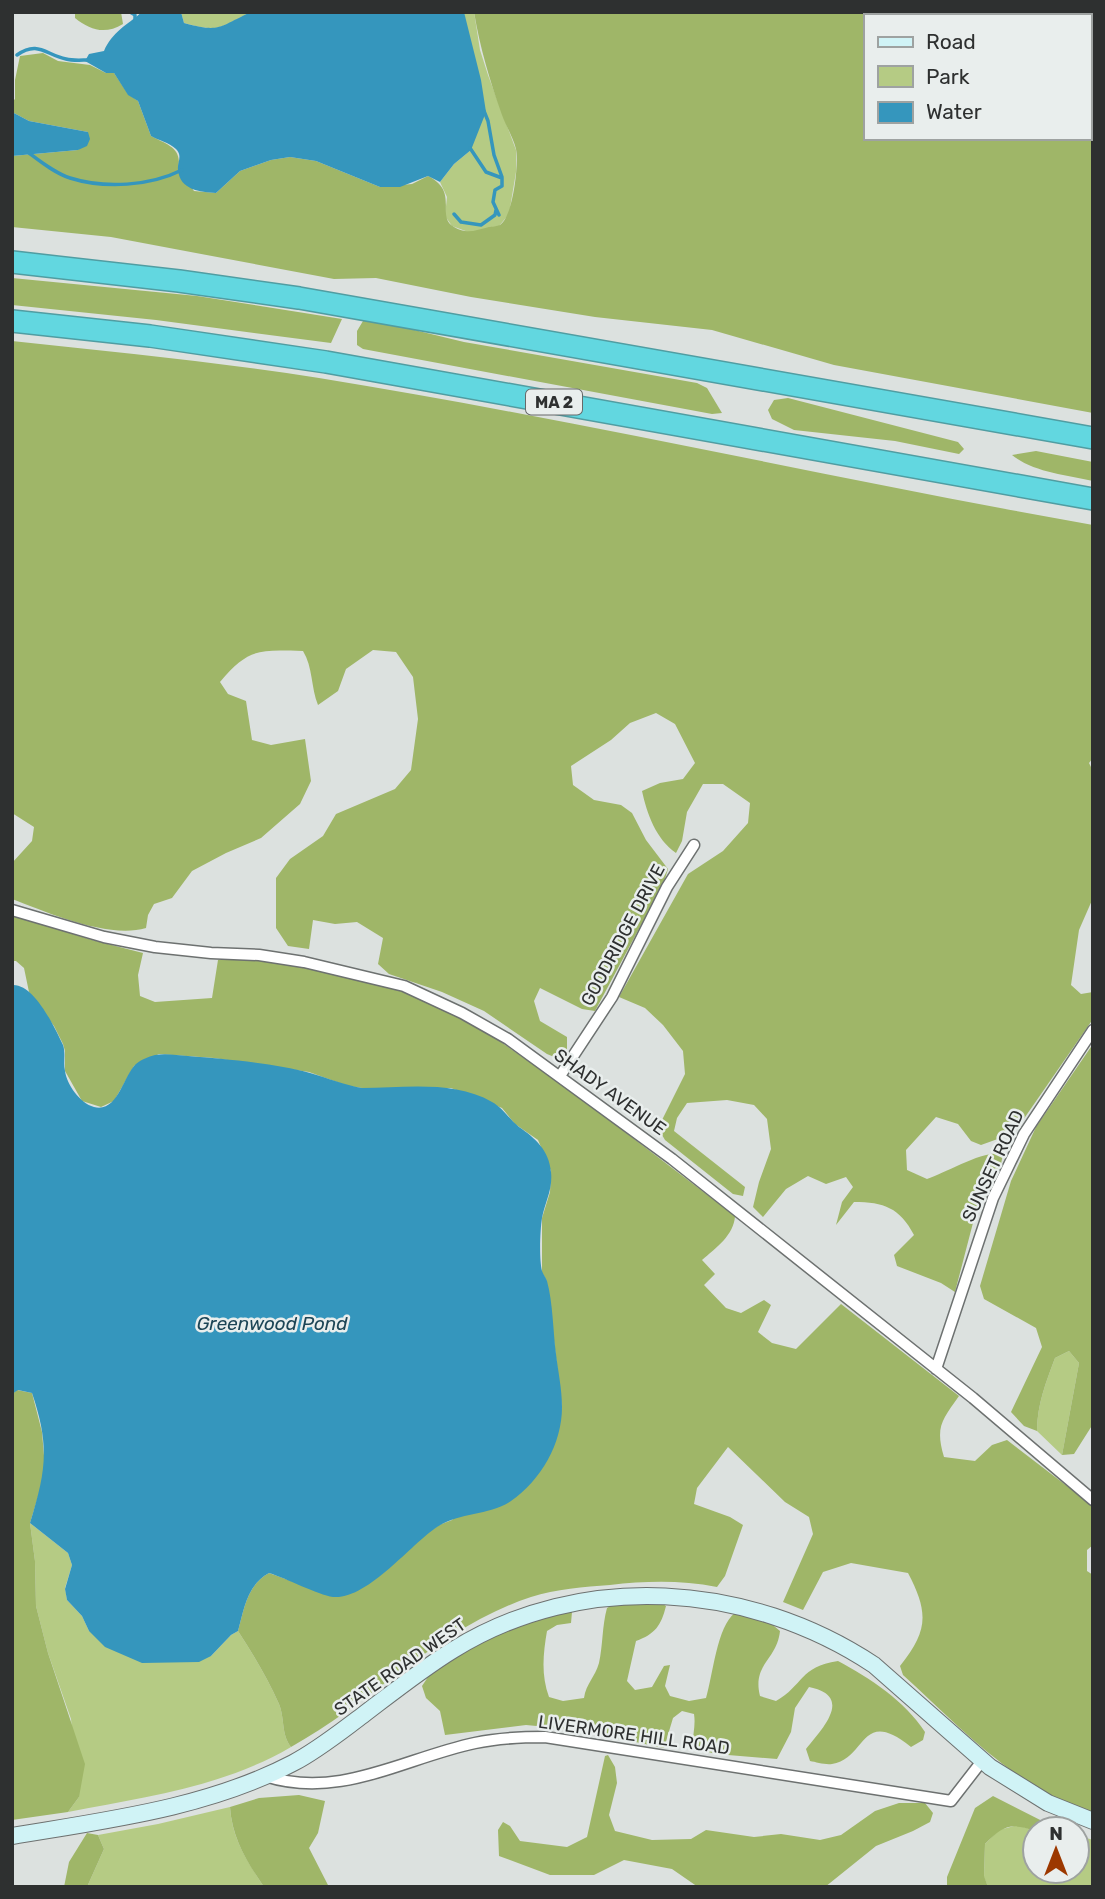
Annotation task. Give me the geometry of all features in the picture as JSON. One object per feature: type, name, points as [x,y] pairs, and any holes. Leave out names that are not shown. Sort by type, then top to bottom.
[{"type":"highway","points":[[12,262],[167,279],[299,298],[1093,438]]},
{"type":"highway","name":"MA 2","points":[[12,321],[177,340],[326,362],[1093,499]]},
{"type":"main road","name":"STATE ROAD WEST","points":[[12,1836],[207,1799],[265,1776],[325,1744],[452,1651],[488,1630],[528,1613],[575,1602],[664,1595],[711,1600],[754,1609],[803,1627],[854,1652],[874,1665],[982,1761],[1048,1804],[1093,1821]]},
{"type":"street","name":"GOODRIDGE DRIVE","points":[[560,1076],[612,997],[667,887],[694,845]]},
{"type":"street","name":"SHADY AVENUE","points":[[12,910],[130,942],[304,962],[404,986],[462,1013],[508,1039],[682,1167],[1032,1446],[1093,1500]]},
{"type":"street","name":"SUNSET ROAD","points":[[936,1369],[993,1198],[1024,1134],[1093,1030]]},
{"type":"street","name":"LIVERMORE HILL ROAD","points":[[265,1776],[282,1782],[323,1785],[372,1776],[475,1743],[545,1737],[951,1801],[982,1761]]},
{"type":"green space","points":[[75,12],[121,12],[123,24],[98,30],[75,18]]},
{"type":"green space","points":[[181,12],[251,12],[225,25],[205,28],[184,23]]},
{"type":"green space","points":[[450,12],[474,12],[480,50],[516,150],[516,172],[509,214],[499,226],[471,233],[452,226],[445,216],[447,197],[440,182],[454,164],[471,150]]},
{"type":"green space","points":[[474,12],[1093,12],[1093,413],[834,365],[712,330],[595,317],[376,278],[334,279],[111,237],[12,227],[12,156],[78,150],[88,132],[29,121],[12,112],[20,56],[43,53],[58,61],[90,65],[106,73],[114,73],[128,94],[138,101],[151,136],[176,151],[178,168],[194,191],[216,193],[240,171],[271,160],[290,157],[316,161],[380,187],[412,184],[428,176],[443,189],[446,217],[454,227],[467,231],[500,225],[505,220],[512,201],[517,156],[482,51]]},
{"type":"green space","points":[[12,278],[197,296],[342,319],[331,343],[156,320],[12,305]]},
{"type":"green space","points":[[373,320],[464,342],[697,383],[707,388],[722,413],[712,414],[363,349],[357,345],[357,331],[363,321]]},
{"type":"green space","points":[[12,341],[242,367],[416,394],[1093,525],[1093,758],[1089,763],[1093,771],[1093,898],[1079,930],[1071,985],[1081,994],[1093,992],[1093,1019],[1023,1120],[1006,1136],[981,1145],[971,1141],[958,1124],[936,1117],[906,1150],[907,1170],[927,1179],[976,1158],[995,1153],[1003,1154],[1001,1164],[974,1219],[955,1292],[941,1283],[897,1266],[894,1255],[914,1235],[903,1218],[890,1208],[874,1203],[854,1202],[836,1225],[842,1202],[853,1187],[846,1177],[826,1184],[808,1176],[786,1189],[763,1217],[753,1207],[771,1149],[767,1119],[754,1105],[727,1100],[687,1103],[677,1118],[674,1131],[745,1187],[743,1196],[733,1194],[665,1140],[658,1128],[685,1074],[683,1051],[663,1025],[645,1008],[619,997],[688,874],[723,851],[748,823],[750,803],[723,784],[703,784],[687,812],[682,841],[676,853],[669,847],[653,825],[642,791],[660,783],[683,779],[695,763],[675,724],[656,713],[630,723],[611,740],[571,766],[573,785],[594,800],[621,805],[632,813],[646,840],[668,869],[664,882],[595,1011],[582,1009],[540,988],[534,1001],[540,1021],[567,1037],[567,1050],[559,1059],[547,1054],[484,1011],[442,992],[389,974],[378,964],[383,938],[357,922],[335,924],[313,920],[309,949],[288,946],[276,928],[276,878],[290,859],[323,836],[336,814],[395,789],[411,770],[418,719],[413,677],[396,652],[373,650],[346,669],[338,691],[318,705],[309,664],[303,651],[276,650],[257,653],[239,662],[220,682],[228,694],[246,701],[252,740],[271,745],[305,739],[311,781],[300,804],[261,838],[192,871],[172,898],[154,904],[148,915],[146,928],[114,930],[97,927],[12,899],[12,863],[32,841],[34,827],[12,813]]},
{"type":"green space","points":[[788,398],[958,442],[964,449],[959,454],[895,441],[794,430],[772,419],[768,410],[774,400]]},
{"type":"green space","points":[[1036,451],[1093,462],[1093,481],[1040,469],[1012,455]]},
{"type":"green space","points":[[12,915],[143,953],[138,975],[140,996],[155,1002],[212,998],[218,960],[231,958],[278,962],[346,976],[398,990],[444,1010],[495,1038],[566,1087],[735,1216],[728,1235],[702,1260],[715,1274],[704,1285],[726,1308],[741,1313],[764,1300],[771,1305],[758,1332],[772,1343],[796,1349],[841,1304],[959,1396],[948,1411],[940,1431],[944,1457],[975,1461],[992,1445],[1007,1440],[1093,1506],[1093,1545],[1087,1550],[1087,1571],[1093,1575],[1093,1812],[1066,1803],[1015,1773],[968,1735],[903,1675],[900,1666],[916,1642],[922,1621],[920,1599],[908,1573],[851,1563],[823,1572],[803,1610],[783,1602],[813,1534],[809,1517],[785,1502],[728,1447],[697,1488],[694,1504],[730,1517],[743,1525],[725,1576],[717,1587],[677,1582],[637,1583],[570,1589],[531,1597],[498,1610],[467,1627],[291,1747],[286,1737],[279,1704],[238,1631],[247,1598],[256,1584],[269,1573],[333,1596],[439,1525],[452,1520],[562,1408],[549,1299],[546,1279],[542,1273],[542,1218],[550,1192],[551,1171],[538,1140],[515,1124],[502,1108],[451,1088],[362,1088],[348,1086],[309,1072],[214,1058],[159,1054],[134,1066],[114,1101],[101,1107],[82,1101],[65,1071],[65,1051],[54,1026],[29,992],[24,968],[12,961]]},
{"type":"green space","points":[[1093,1044],[1093,1424],[1074,1454],[1062,1455],[1079,1363],[1069,1351],[1055,1358],[1040,1403],[1037,1431],[1024,1426],[1011,1412],[1042,1347],[1036,1328],[984,1299],[980,1286],[1011,1181],[1036,1127]]},
{"type":"green space","points":[[1069,1351],[1079,1363],[1062,1455],[1037,1431],[1037,1421],[1055,1358]]},
{"type":"green space","points":[[17,1390],[32,1393],[42,1432],[45,1467],[30,1523],[35,1561],[36,1606],[48,1653],[85,1764],[79,1797],[68,1812],[12,1820],[12,1394]]},
{"type":"green space","points":[[30,1523],[68,1553],[72,1565],[65,1588],[67,1600],[82,1616],[89,1631],[211,1656],[238,1631],[279,1704],[286,1737],[291,1747],[265,1761],[211,1781],[68,1812],[79,1797],[71,1719],[48,1653],[36,1606],[35,1561]]},
{"type":"green space","points":[[616,1603],[661,1603],[666,1606],[656,1628],[636,1641],[627,1681],[635,1690],[652,1687],[664,1666],[670,1665],[665,1686],[670,1696],[689,1701],[706,1698],[720,1640],[729,1619],[735,1613],[768,1621],[780,1631],[778,1641],[759,1676],[760,1696],[776,1701],[809,1672],[838,1661],[897,1700],[925,1732],[923,1740],[911,1747],[894,1736],[882,1732],[873,1733],[843,1760],[832,1764],[810,1761],[806,1749],[826,1723],[832,1705],[830,1698],[822,1691],[809,1687],[795,1708],[791,1732],[777,1759],[716,1754],[693,1748],[694,1714],[682,1711],[673,1718],[664,1748],[579,1730],[526,1725],[445,1735],[440,1711],[426,1698],[422,1686],[432,1671],[496,1632],[566,1610],[572,1612],[571,1623],[557,1625],[547,1631],[545,1681],[549,1697],[563,1701],[584,1698],[599,1663],[607,1608]]},
{"type":"green space","points":[[608,1755],[615,1767],[617,1783],[609,1815],[615,1831],[652,1840],[691,1839],[706,1830],[754,1837],[781,1834],[820,1840],[841,1835],[875,1811],[899,1803],[925,1803],[933,1813],[930,1822],[876,1846],[825,1887],[698,1887],[672,1869],[624,1860],[594,1875],[550,1875],[499,1856],[498,1830],[503,1822],[510,1826],[520,1841],[567,1847],[587,1837],[605,1756]]},
{"type":"green space","points":[[299,1795],[325,1801],[318,1833],[309,1848],[329,1887],[264,1887],[237,1839],[230,1807],[259,1798]]},
{"type":"green space","points":[[993,1796],[1030,1815],[1021,1815],[1021,1827],[1008,1827],[985,1844],[984,1876],[988,1887],[947,1887],[947,1877],[975,1808]]},
{"type":"green space","points":[[230,1807],[237,1840],[264,1887],[87,1887],[104,1849],[98,1835]]},
{"type":"green space","points":[[1021,1826],[1021,1885],[1091,1885],[1093,1840],[1093,1887],[988,1887],[984,1877],[985,1844],[999,1830]]},
{"type":"green space","points":[[87,1833],[98,1835],[104,1849],[87,1887],[64,1887],[69,1862]]},
{"type":"water","points":[[142,12],[181,12],[184,23],[213,28],[251,12],[464,12],[486,112],[471,150],[454,164],[440,182],[428,176],[400,187],[380,187],[316,161],[290,157],[271,160],[240,171],[216,193],[197,191],[187,186],[180,177],[176,149],[151,136],[138,101],[128,95],[114,73],[106,73],[85,61],[89,54],[104,51],[116,34]]},
{"type":"water","points":[[12,112],[29,121],[88,132],[90,139],[87,146],[78,150],[12,156]]},
{"type":"water","name":"Greenwood Pond","points":[[12,985],[28,991],[43,1008],[63,1045],[68,1082],[79,1098],[94,1107],[102,1107],[114,1099],[138,1062],[155,1055],[171,1054],[281,1067],[362,1088],[428,1087],[462,1091],[496,1104],[515,1124],[536,1140],[547,1157],[551,1172],[550,1190],[541,1224],[540,1259],[551,1298],[562,1407],[554,1447],[532,1483],[502,1506],[437,1527],[374,1581],[346,1596],[327,1596],[269,1573],[251,1591],[238,1631],[211,1656],[199,1662],[142,1663],[105,1647],[89,1631],[82,1616],[67,1600],[65,1589],[72,1565],[68,1553],[30,1523],[40,1488],[44,1458],[42,1428],[32,1393],[18,1390],[12,1394]]},
{"type":"waterway","points":[[130,12],[135,15],[135,21]]},
{"type":"waterway","points":[[17,55],[36,49],[69,60],[89,60]]},
{"type":"waterway","points":[[484,111],[502,177]]},
{"type":"waterway","points":[[470,148],[486,172],[502,178],[502,186],[495,190],[493,202],[499,215]]},
{"type":"waterway","points":[[29,153],[64,176],[98,184],[156,180],[182,170]]},
{"type":"waterway","points":[[454,214],[461,222],[481,225],[495,215],[496,210]]}]
